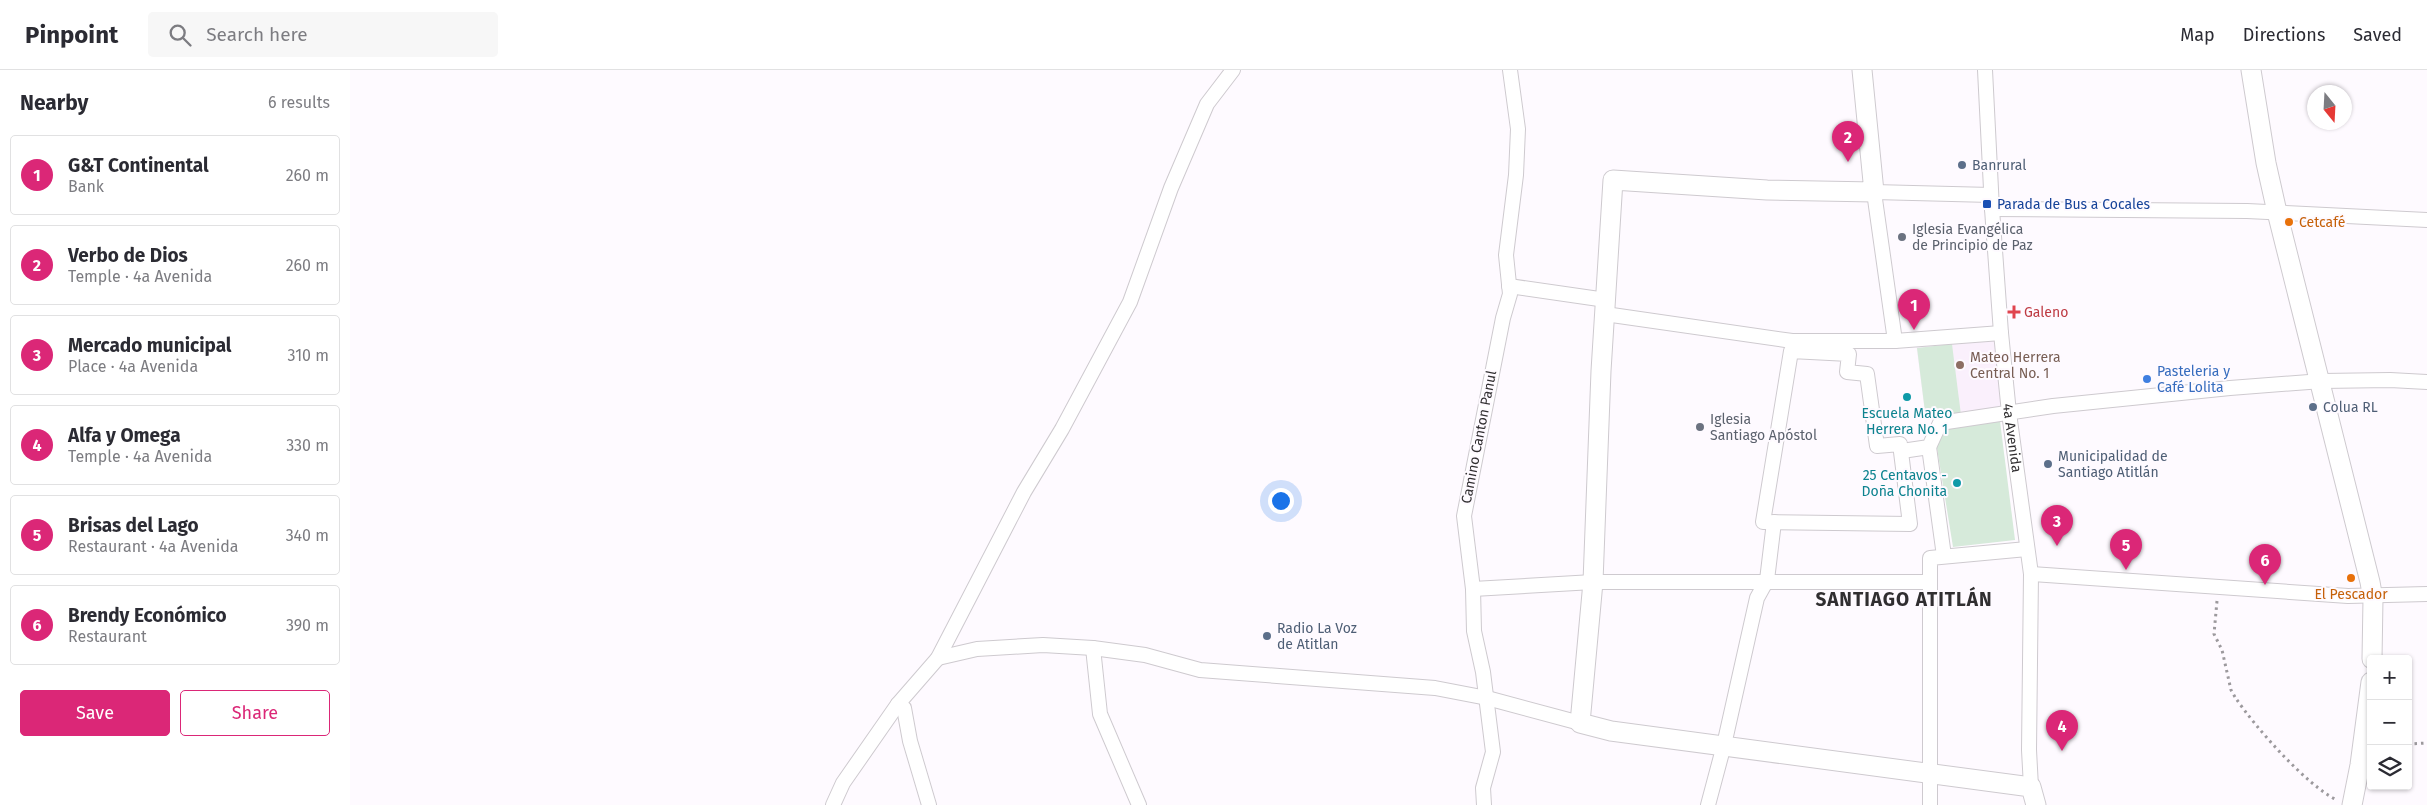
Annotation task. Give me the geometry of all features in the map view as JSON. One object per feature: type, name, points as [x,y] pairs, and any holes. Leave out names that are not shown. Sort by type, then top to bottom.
[{"type":"main road","points":[[1862,70],[1874,192],[1767,190],[1613,180],[1593,582],[1580,723],[1611,731],[1930,773],[2034,796]]},
{"type":"main road","points":[[2251,70],[2266,163],[2277,212],[2322,381],[2372,594],[2372,655]]},
{"type":"main road","points":[[2352,805],[2368,700]]},
{"type":"street","points":[[833,805],[843,783],[898,704],[938,658],[1024,492],[1062,429],[1130,302],[1171,188],[1207,104],[1233,70]]},
{"type":"street","name":"Camino Canton Panul","points":[[1484,805],[1483,788],[1493,752],[1474,631],[1473,589],[1464,516],[1510,294],[1506,255],[1516,175],[1518,129],[1510,70]]},
{"type":"street","name":"4a Avenida","points":[[1985,70],[1991,202],[2001,333],[2009,414],[2031,574],[2029,750],[2034,796]]},
{"type":"street","points":[[1895,341],[1874,192],[1991,202],[2277,212],[2427,220]]},
{"type":"street","points":[[1509,286],[1606,307],[1792,341],[1895,341],[2001,333]]},
{"type":"street","points":[[1791,351],[1849,354],[1847,372],[1867,374],[1877,446],[1900,444],[1902,451],[1910,524],[1763,522],[1791,351]]},
{"type":"street","points":[[1944,556],[1928,448],[1940,423],[2130,397],[2322,381],[2390,380],[2427,382]]},
{"type":"street","points":[[1902,451],[1928,448]]},
{"type":"street","points":[[1708,805],[1724,745],[1757,598],[1767,580],[1774,522]]},
{"type":"street","points":[[1930,805],[1930,558],[2027,549]]},
{"type":"street","points":[[2031,574],[2348,596],[2427,594]]},
{"type":"street","points":[[1473,589],[1593,582],[1767,580],[1930,582]]},
{"type":"street","points":[[938,658],[977,649],[1043,645],[1094,648],[1146,654],[1200,670],[1426,687],[1486,698],[1580,723]]},
{"type":"street","points":[[1094,648],[1100,714],[1139,805]]},
{"type":"street","points":[[898,704],[904,708],[910,740],[929,805]]},
{"type":"path","points":[[2218,588],[2214,634],[2222,650],[2231,690],[2235,697],[2300,772],[2327,795],[2352,805]]},
{"type":"path","points":[[2412,744],[2427,743]]},
{"type":"shaded area","name":"Mateo Herrera Central No. 1","points":[[1998,335],[2007,410],[1926,420],[1916,343]]},
{"type":"green space","points":[[1952,344],[1961,415],[1926,420],[1917,348]]},
{"type":"green space","points":[[2000,421],[2015,540],[1953,547],[1936,442],[1946,429]]},
{"type":"place","name":"Verbo de Dios","points":[[1848,162]]},
{"type":"place","name":"Banrural","points":[[1962,165]]},
{"type":"place","name":"Parada de Bus a Cocales","points":[[1987,204]]},
{"type":"place","name":"Cetcafé","points":[[2289,222]]},
{"type":"place","name":"Iglesia Evangélica de Principio de Paz","points":[[1902,237]]},
{"type":"place","name":"Galeno","points":[[2014,312]]},
{"type":"place","name":"G&T Continental","points":[[1914,330]]},
{"type":"place","name":"Mateo Herrera Central No. 1","points":[[1960,365]]},
{"type":"place","name":"Pasteleria y Café Lolita","points":[[2147,379]]},
{"type":"place","name":"Escuela Mateo Herrera No. 1","points":[[1907,397]]},
{"type":"place","name":"Colua RL","points":[[2313,407]]},
{"type":"place","name":"Iglesia Santiago Apóstol","points":[[1700,427]]},
{"type":"place","name":"Municipalidad de Santiago Atitlán","points":[[2048,464]]},
{"type":"place","name":"25 Centavos - Doña Chonita","points":[[1957,483]]},
{"type":"place","name":"Mercado municipal","points":[[2057,546]]},
{"type":"place","name":"Brisas del Lago","points":[[2126,570]]},
{"type":"place","name":"El Pescador","points":[[2351,578]]},
{"type":"place","name":"Brendy Económico","points":[[2265,585]]},
{"type":"place","name":"Radio La Voz de Atitlan","points":[[1267,636]]},
{"type":"place","name":"Alfa y Omega","points":[[2062,751]]},
{"type":"district","name":"SANTIAGO ATITLÁN","points":[[1904,599]]}]
